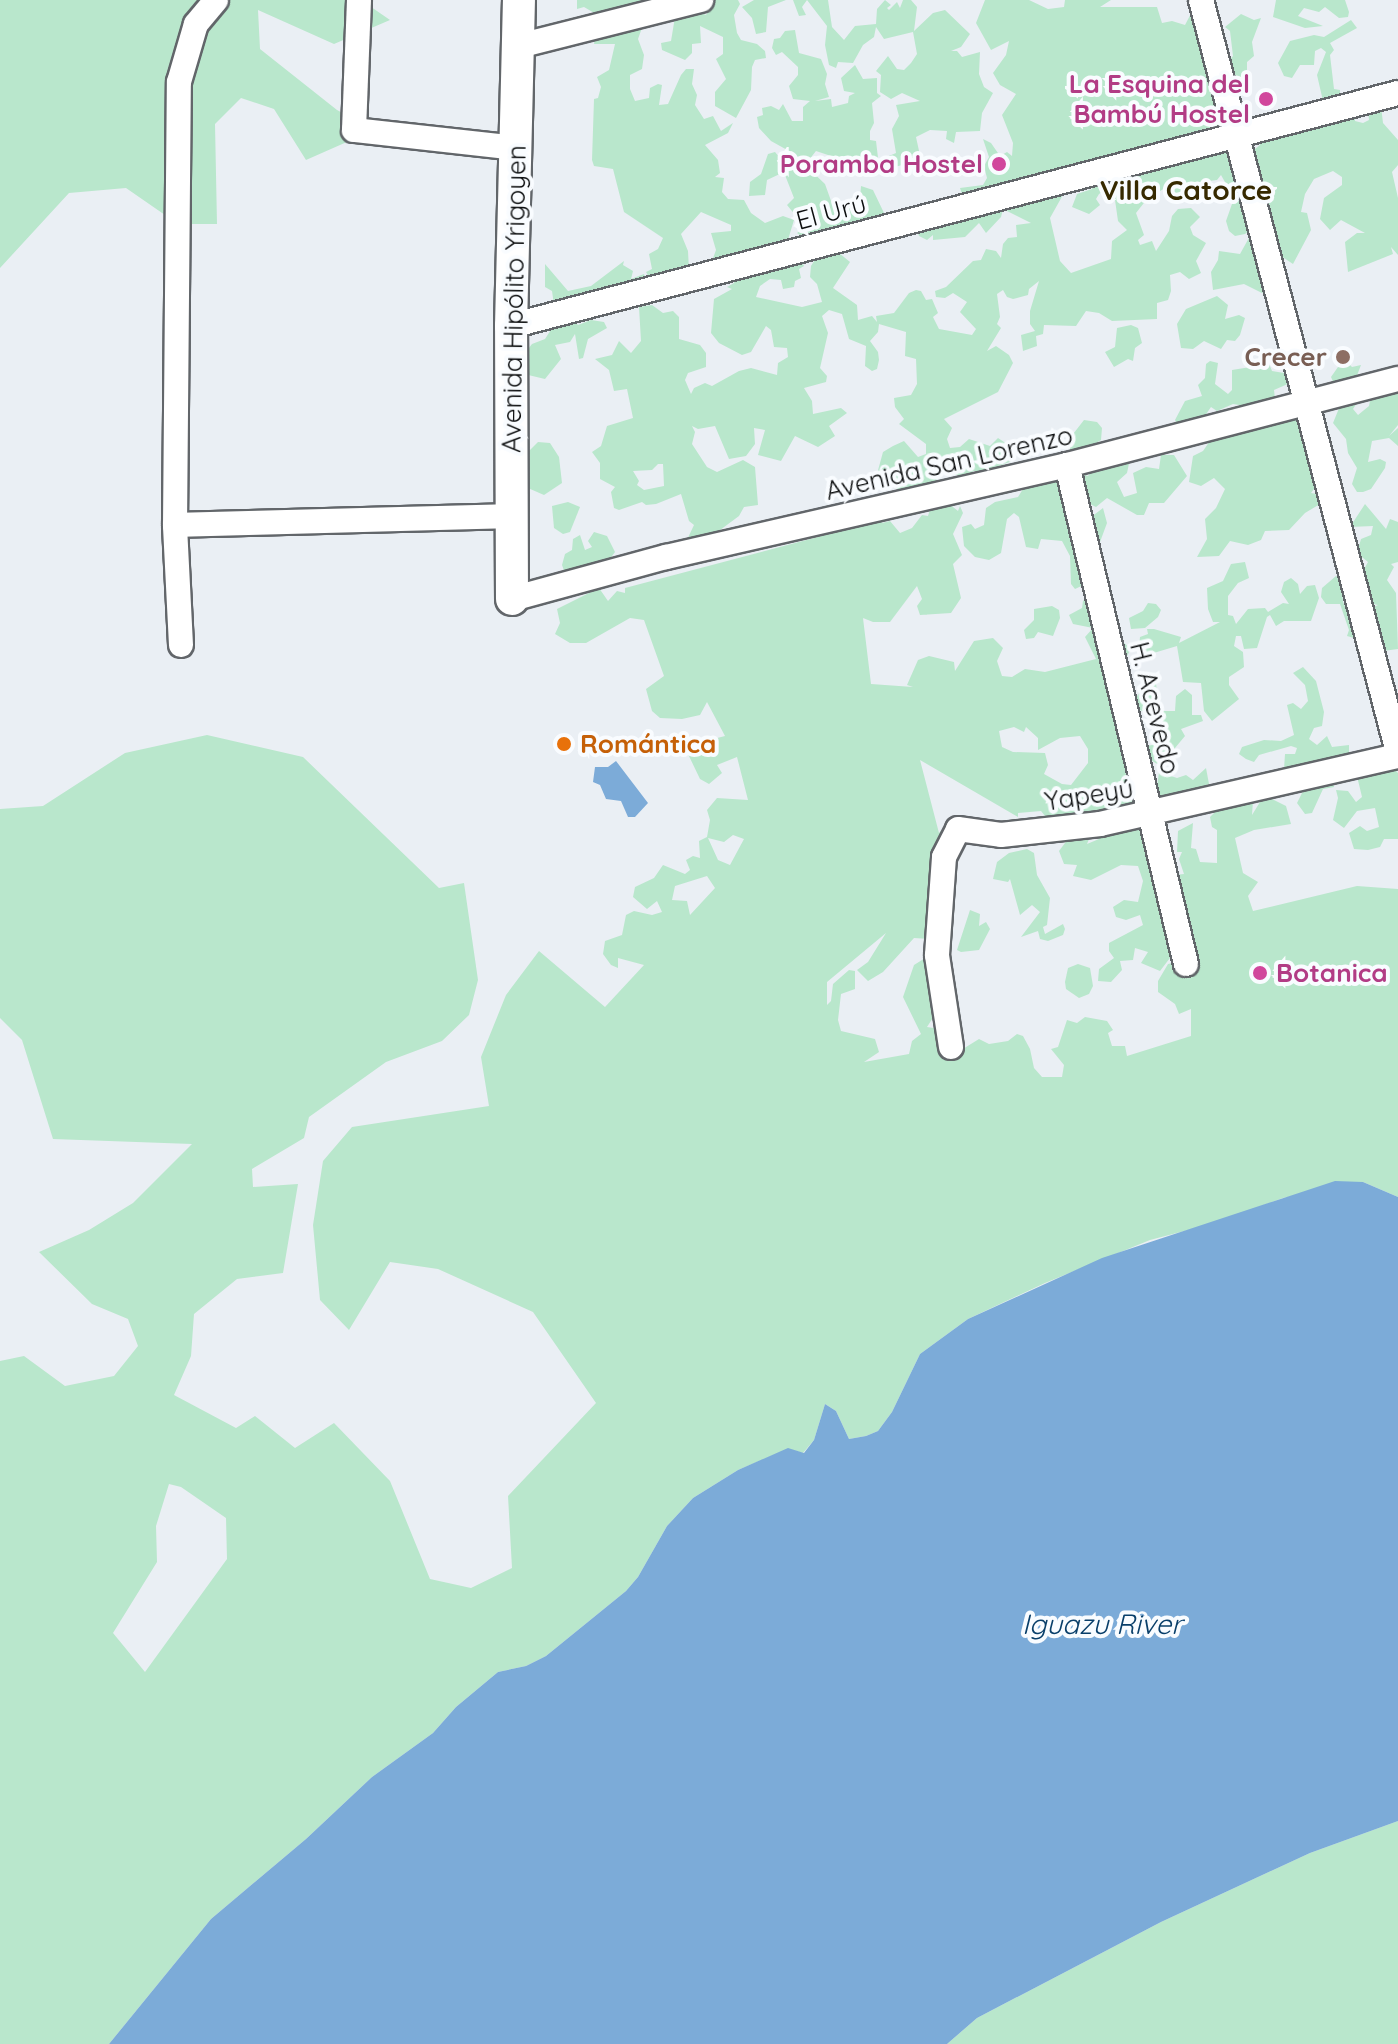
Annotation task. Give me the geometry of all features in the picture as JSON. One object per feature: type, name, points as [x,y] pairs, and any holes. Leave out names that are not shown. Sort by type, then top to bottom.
[{"type":"main road","name":"Avenida Hipólito Yrigoyen","points":[[512,599],[511,326],[519,0]]},
{"type":"street","points":[[181,645],[175,525],[179,82],[196,24],[216,0]]},
{"type":"street","points":[[359,0],[354,130],[516,148]]},
{"type":"street","points":[[519,46],[701,0]]},
{"type":"street","points":[[1201,0],[1398,754]]},
{"type":"street","name":"El Urú","points":[[511,326],[1398,93]]},
{"type":"street","name":"Avenida San Lorenzo","points":[[512,599],[666,557],[1067,465],[1398,379]]},
{"type":"street","name":"H. Acevedo","points":[[1067,465],[1186,964]]},
{"type":"street","points":[[175,525],[512,516]]},
{"type":"street","name":"Yapeyú","points":[[951,1047],[937,955],[944,857],[958,829],[1001,835],[1100,824],[1398,754]]},
{"type":"green space","points":[[0,0],[361,0],[390,20],[334,44],[258,10],[260,49],[337,110],[374,130],[306,160],[274,109],[241,98],[215,124],[217,224],[178,224],[126,188],[69,193],[0,268]]},
{"type":"green space","points":[[577,0],[666,0],[623,13],[596,14],[584,7],[577,9]]},
{"type":"green space","points":[[714,0],[738,0],[740,4],[734,15],[737,33],[741,40],[757,44],[765,51],[766,58],[755,60],[751,90],[736,118],[715,106],[715,92],[726,79],[716,59],[723,54],[723,37],[700,26],[701,43],[692,44],[692,53],[685,60],[662,50],[661,43],[671,41],[675,17],[692,9],[706,15]]},
{"type":"green space","points":[[754,0],[786,0],[768,7],[766,32],[756,34],[752,18],[742,7]]},
{"type":"green space","points":[[793,0],[807,0],[802,7],[806,15],[799,16]]},
{"type":"green space","points":[[807,0],[828,0],[832,27],[844,40],[855,26],[876,24],[877,9],[885,0],[891,5],[887,8],[889,10],[897,2],[900,8],[903,0],[911,0],[917,7],[914,31],[933,13],[945,10],[970,34],[961,47],[951,51],[957,51],[962,57],[980,52],[979,74],[984,87],[993,93],[982,113],[980,131],[956,132],[954,143],[946,139],[947,131],[930,130],[916,137],[921,160],[887,169],[884,158],[896,153],[892,129],[899,116],[896,105],[920,101],[902,93],[891,99],[880,92],[881,75],[876,71],[888,56],[897,69],[904,70],[911,63],[917,54],[913,32],[884,39],[876,27],[874,37],[863,45],[853,63],[838,62],[836,68],[829,65],[825,45],[827,26]]},
{"type":"green space","points":[[985,0],[1029,0],[1048,9],[1064,7],[1065,0],[1111,0],[1100,7],[1157,7],[1162,23],[1172,21],[1185,25],[1196,4],[1228,100],[1221,131],[1064,193],[1050,218],[1060,261],[1071,273],[1111,259],[1112,241],[1127,230],[1118,221],[1114,193],[1126,171],[1209,148],[1250,153],[1260,145],[1258,136],[1323,101],[1317,75],[1326,52],[1321,48],[1315,51],[1314,65],[1300,65],[1292,78],[1284,76],[1278,63],[1290,41],[1314,35],[1324,37],[1351,20],[1357,28],[1330,43],[1334,50],[1330,55],[1334,89],[1340,90],[1340,98],[1355,114],[1355,121],[1363,123],[1369,120],[1368,109],[1381,106],[1383,123],[1398,140],[1398,165],[1392,172],[1398,198],[1398,255],[1391,247],[1393,254],[1348,272],[1345,242],[1357,233],[1365,233],[1341,220],[1330,230],[1320,219],[1324,198],[1342,185],[1342,177],[1333,171],[1314,179],[1305,194],[1301,212],[1307,213],[1311,230],[1293,264],[1281,256],[1268,259],[1269,290],[1262,293],[1244,284],[1213,290],[1211,272],[1219,251],[1240,254],[1250,236],[1271,237],[1276,230],[1265,218],[1245,234],[1235,236],[1229,231],[1226,221],[1232,204],[1230,191],[1221,175],[1217,180],[1193,183],[1189,201],[1165,188],[1147,199],[1136,213],[1144,235],[1138,240],[1140,245],[1152,241],[1156,251],[1169,231],[1172,216],[1178,209],[1191,208],[1200,217],[1190,227],[1193,235],[1206,243],[1196,261],[1201,273],[1189,279],[1180,272],[1170,275],[1171,291],[1168,300],[1157,303],[1157,319],[1112,321],[1099,313],[1086,311],[1076,326],[1044,325],[1043,334],[1036,336],[1037,346],[1023,351],[1021,335],[1035,331],[1030,324],[1030,311],[1039,281],[1029,289],[1028,295],[1013,299],[1007,297],[1003,290],[997,294],[1000,317],[997,324],[1001,328],[987,351],[996,346],[1009,355],[1013,363],[998,392],[944,419],[952,428],[947,439],[950,448],[960,447],[969,439],[990,446],[998,438],[1013,448],[1012,461],[986,471],[973,471],[969,480],[954,474],[947,459],[940,462],[935,475],[938,485],[903,492],[892,485],[874,485],[883,452],[893,446],[904,441],[918,457],[926,454],[926,444],[899,424],[904,419],[895,407],[894,398],[911,395],[917,384],[916,359],[905,356],[906,332],[879,324],[878,332],[870,341],[878,352],[879,360],[877,369],[872,371],[865,366],[866,346],[849,339],[842,314],[829,310],[822,316],[828,333],[820,368],[827,376],[826,382],[804,388],[812,401],[813,414],[841,408],[847,413],[829,426],[835,436],[818,447],[795,436],[781,461],[758,455],[765,430],[754,428],[755,444],[746,456],[729,459],[715,426],[698,429],[692,426],[695,432],[692,444],[707,467],[717,472],[743,460],[755,467],[758,505],[744,507],[739,516],[712,536],[685,544],[694,525],[689,521],[681,494],[656,504],[646,505],[642,502],[619,510],[614,508],[611,492],[615,487],[600,479],[600,463],[592,452],[601,446],[607,426],[633,418],[627,389],[614,391],[609,370],[595,359],[612,355],[619,341],[631,353],[641,341],[639,307],[652,305],[663,313],[673,311],[679,317],[679,339],[700,345],[706,353],[706,367],[688,373],[685,380],[691,394],[694,388],[705,383],[712,386],[751,368],[777,375],[778,363],[788,357],[787,348],[774,347],[771,330],[766,326],[751,352],[742,355],[719,343],[711,333],[714,299],[732,289],[727,287],[734,283],[738,272],[712,261],[716,250],[711,233],[731,231],[731,225],[701,212],[681,234],[688,251],[689,270],[650,279],[646,272],[652,269],[649,254],[658,249],[663,238],[624,212],[613,169],[594,166],[592,160],[594,99],[598,98],[601,87],[597,77],[609,70],[615,44],[594,44],[595,39],[643,25],[638,39],[644,55],[642,69],[630,75],[630,89],[635,101],[649,98],[650,88],[658,84],[662,85],[659,105],[668,104],[681,75],[686,69],[694,69],[692,84],[697,95],[695,105],[704,119],[713,116],[721,131],[733,123],[728,133],[705,145],[718,160],[720,173],[715,177],[724,178],[722,192],[728,199],[744,200],[751,213],[765,223],[783,216],[794,220],[784,253],[797,253],[804,266],[799,269],[801,278],[795,281],[794,287],[783,289],[781,280],[770,279],[760,286],[756,297],[802,307],[822,302],[817,284],[810,277],[811,266],[819,253],[839,253],[850,262],[833,288],[857,305],[858,320],[872,316],[877,322],[876,316],[894,313],[909,293],[916,290],[921,291],[926,300],[932,299],[938,313],[933,317],[939,329],[972,335],[976,329],[960,312],[967,302],[953,293],[945,298],[936,297],[935,291],[946,287],[973,261],[981,260],[986,249],[996,251],[1001,258],[1003,244],[1008,238],[1017,237],[1016,225],[1031,223],[1003,209],[1001,217],[986,233],[979,223],[965,237],[933,240],[933,235],[927,240],[919,236],[917,230],[964,200],[960,188],[983,185],[987,178],[984,166],[989,157],[983,139],[991,143],[1000,156],[1007,152],[1012,156],[1013,143],[1002,115],[1016,94],[1000,85],[993,73],[1006,55],[1009,41],[991,50],[976,23]],"holes":[[[663,464],[664,486],[644,490],[637,485],[639,481],[633,471],[652,470]]]},
{"type":"green space","points":[[1276,0],[1345,0],[1348,17],[1339,18],[1325,7],[1319,12],[1304,8],[1298,16],[1323,26],[1305,28],[1273,17]]},
{"type":"green space","points":[[1241,14],[1254,20],[1261,18],[1252,42],[1254,56],[1247,62],[1247,81],[1238,86],[1228,82],[1225,66],[1233,56],[1230,31],[1225,27]]},
{"type":"green space","points":[[795,30],[799,53],[821,59],[827,74],[825,84],[829,97],[815,101],[831,99],[832,107],[848,103],[849,96],[855,93],[844,91],[841,78],[855,65],[863,79],[877,78],[877,93],[881,96],[872,103],[874,123],[870,131],[870,140],[876,141],[879,166],[864,172],[849,157],[840,159],[816,151],[805,165],[825,184],[835,212],[860,199],[861,186],[873,190],[884,213],[881,221],[810,242],[797,233],[808,226],[804,215],[796,216],[787,205],[794,198],[783,170],[789,166],[789,151],[771,141],[759,128],[757,117],[763,115],[762,108],[771,106],[779,110],[783,104],[792,121],[803,121],[803,107],[810,101],[793,99],[789,86],[798,75],[798,67],[782,52],[776,55],[772,48],[774,39],[780,38],[785,31]]},
{"type":"green space","points":[[775,152],[784,163],[782,173],[767,180],[765,195],[749,196],[750,182],[761,174],[768,154]]},
{"type":"green space","points":[[1114,175],[1115,183],[1099,194],[1096,199],[1100,205],[1089,214],[1072,207],[1077,194],[1092,189],[1092,182]]},
{"type":"green space","points":[[624,261],[623,265],[633,271],[631,279],[644,274],[646,280],[554,305],[552,291],[545,287],[545,264],[568,291],[591,286]]},
{"type":"green space","points":[[1217,296],[1228,305],[1225,319],[1239,315],[1245,318],[1240,335],[1235,341],[1227,340],[1221,349],[1204,341],[1193,349],[1181,348],[1177,324],[1186,309]]},
{"type":"green space","points":[[572,319],[578,325],[591,320],[604,322],[607,328],[588,339],[583,358],[579,359],[575,334],[570,342],[555,345],[561,359],[545,379],[524,374],[525,353],[532,344],[545,339],[556,322]]},
{"type":"green space","points":[[1131,325],[1138,328],[1142,343],[1135,348],[1133,361],[1128,359],[1114,367],[1105,352],[1115,347],[1117,328]]},
{"type":"green space","points":[[1210,361],[1218,363],[1215,384],[1228,394],[1232,390],[1232,370],[1269,364],[1272,371],[1284,373],[1290,383],[1274,390],[1275,399],[1252,407],[1233,404],[1217,411],[1211,407],[1202,420],[1178,426],[1175,420],[1185,401],[1202,396],[1198,385],[1205,378],[1206,364]]},
{"type":"green space","points":[[1348,363],[1352,367],[1361,365],[1356,378],[1362,395],[1353,409],[1358,415],[1369,406],[1372,391],[1398,370],[1398,425],[1389,436],[1398,428],[1398,446],[1389,438],[1372,441],[1368,462],[1380,459],[1386,462],[1385,468],[1371,489],[1363,492],[1357,492],[1352,484],[1357,468],[1348,453],[1346,439],[1333,423],[1342,401],[1331,377],[1338,367]]},
{"type":"green space","points":[[1227,416],[1318,416],[1329,435],[1332,464],[1311,493],[1317,494],[1320,504],[1305,513],[1289,530],[1265,531],[1261,540],[1248,545],[1230,541],[1219,556],[1197,557],[1207,539],[1205,519],[1216,508],[1225,489],[1214,478],[1201,486],[1189,482],[1193,456],[1203,451]]},
{"type":"green space","points":[[1084,420],[1097,422],[1102,428],[1101,440],[1096,443],[1098,447],[1070,452],[1070,438]]},
{"type":"green space","points":[[538,442],[550,443],[559,457],[562,483],[544,495],[521,485],[527,453]]},
{"type":"green space","points":[[1131,454],[1127,473],[1117,482],[1124,497],[1137,493],[1133,473],[1146,467],[1159,469],[1161,455],[1174,455],[1187,476],[1164,503],[1149,503],[1144,515],[1137,515],[1107,498],[1096,507],[1082,500],[1086,521],[1103,508],[1107,523],[1100,542],[1096,540],[1092,581],[1075,589],[1071,584],[1070,556],[1062,541],[1041,539],[1038,549],[1026,547],[1019,517],[1014,513],[1007,519],[1001,553],[989,560],[975,557],[964,546],[962,527],[971,524],[975,529],[984,525],[986,508],[995,502],[1018,497],[1028,481],[1073,472],[1088,476],[1094,468]]},
{"type":"green space","points":[[568,502],[580,507],[570,532],[563,534],[554,528],[552,506]]},
{"type":"green space","points":[[932,503],[948,503],[958,511],[960,506],[963,513],[953,534],[962,555],[953,564],[961,598],[951,613],[920,615],[917,606],[922,599],[917,586],[890,622],[873,622],[863,618],[871,684],[913,687],[907,685],[918,660],[929,656],[954,662],[955,671],[974,641],[993,638],[1003,648],[997,661],[1002,676],[1012,677],[1025,669],[1045,672],[1096,659],[1085,637],[1093,628],[1073,624],[1069,615],[1082,608],[1083,601],[1097,588],[1106,610],[1116,610],[1115,635],[1131,649],[1123,663],[1125,773],[1137,778],[1168,833],[1174,875],[1184,874],[1179,859],[1182,852],[1177,852],[1178,831],[1193,823],[1191,848],[1196,849],[1200,862],[1217,863],[1217,830],[1212,827],[1210,817],[1224,803],[1253,801],[1252,815],[1260,802],[1268,797],[1286,806],[1291,824],[1254,830],[1235,838],[1243,873],[1258,882],[1248,896],[1253,911],[1357,886],[1398,889],[1398,1197],[1363,1182],[1283,1198],[1215,1223],[1150,1240],[1045,1283],[968,1319],[920,1354],[892,1412],[878,1431],[866,1436],[849,1439],[836,1411],[825,1404],[814,1440],[803,1453],[788,1449],[738,1470],[693,1498],[667,1526],[638,1577],[626,1591],[546,1656],[526,1666],[498,1672],[456,1707],[433,1733],[372,1777],[306,1839],[211,1919],[109,2044],[0,2044],[0,1361],[24,1356],[65,1386],[114,1376],[138,1346],[128,1319],[92,1304],[39,1252],[89,1230],[133,1203],[192,1144],[53,1139],[22,1040],[0,1018],[0,809],[43,806],[125,753],[207,735],[303,757],[439,888],[464,883],[478,980],[469,1015],[442,1041],[386,1062],[309,1117],[304,1138],[252,1169],[253,1187],[298,1184],[283,1273],[237,1279],[194,1314],[191,1356],[174,1395],[236,1428],[255,1416],[295,1448],[334,1423],[390,1481],[430,1579],[471,1588],[512,1568],[508,1496],[596,1403],[533,1312],[438,1269],[390,1262],[349,1330],[320,1300],[313,1225],[323,1161],[352,1127],[489,1106],[481,1057],[506,995],[539,951],[605,1007],[644,965],[618,958],[618,968],[611,965],[603,954],[605,941],[622,935],[626,915],[634,911],[652,915],[662,912],[657,901],[647,909],[633,897],[635,887],[654,878],[663,865],[685,874],[690,870],[686,860],[693,856],[700,858],[699,841],[707,837],[710,820],[707,810],[717,798],[748,800],[737,757],[717,765],[722,773],[709,784],[700,779],[688,754],[690,745],[725,736],[707,702],[700,715],[682,719],[660,718],[652,711],[646,689],[664,676],[644,620],[630,618],[586,643],[570,643],[555,634],[560,623],[557,609],[599,588],[608,601],[617,591],[625,593],[625,588],[833,533],[835,528],[883,516],[882,523],[890,521],[900,533],[912,528],[922,515],[928,516]],"holes":[[[1014,727],[1024,732],[1026,727],[1038,738],[1038,750],[1060,738],[1080,736],[1088,749],[1088,763],[1071,785],[1062,784],[1044,774],[1048,765],[1045,753],[1013,752],[1002,747],[999,731]],[[920,760],[1018,817],[1018,813],[1041,811],[1050,822],[1064,826],[1074,814],[1083,811],[1084,818],[1097,830],[1099,839],[1087,844],[1091,834],[1071,835],[1059,851],[1064,864],[1077,865],[1073,876],[1091,880],[1121,865],[1138,866],[1143,881],[1138,902],[1124,900],[1113,907],[1116,917],[1126,920],[1140,915],[1143,925],[1109,943],[1109,951],[1114,958],[1099,969],[1098,981],[1111,982],[1122,970],[1120,961],[1133,960],[1135,948],[1148,952],[1141,963],[1160,971],[1173,954],[1177,962],[1168,964],[1158,981],[1158,992],[1175,1004],[1179,1014],[1191,1009],[1191,1036],[1127,1056],[1125,1046],[1112,1046],[1108,1033],[1113,1030],[1107,1021],[1085,1017],[1077,1023],[1067,1020],[1058,1047],[1051,1049],[1064,1065],[1062,1077],[1042,1077],[1034,1068],[1023,1036],[1017,1034],[1008,1041],[989,1044],[979,1039],[958,1052],[939,1055],[938,1050],[946,1042],[940,1029],[927,1027],[938,1010],[930,955],[914,965],[903,997],[921,1034],[912,1041],[909,1054],[864,1062],[879,1052],[875,1039],[841,1031],[838,1020],[841,994],[855,989],[855,971],[849,970],[833,984],[831,1001],[827,1005],[827,982],[886,933],[868,962],[857,970],[868,981],[883,972],[914,938],[929,939],[951,826],[945,826],[939,833]],[[733,835],[744,839],[730,865],[718,860],[708,838],[724,842]],[[707,876],[715,888],[690,915],[687,901],[672,900],[675,886]],[[169,1484],[181,1487],[226,1518],[227,1559],[145,1672],[113,1633],[157,1562],[156,1526]]]},
{"type":"green space","points":[[1365,504],[1386,529],[1390,519],[1398,522],[1398,562],[1391,564],[1394,567],[1387,580],[1396,593],[1398,649],[1383,651],[1379,624],[1369,609],[1378,605],[1368,603],[1364,587],[1368,581],[1363,571],[1368,562],[1357,553],[1361,539],[1371,535],[1373,526],[1350,527]]},
{"type":"green space","points":[[594,532],[607,536],[615,552],[606,564],[566,576],[562,565],[565,554],[572,550],[573,539],[580,535],[585,550],[592,547],[588,541]]},
{"type":"green space","points":[[1245,562],[1249,578],[1238,583],[1228,596],[1228,615],[1233,616],[1236,624],[1248,609],[1265,608],[1268,612],[1283,603],[1289,604],[1281,592],[1284,582],[1291,578],[1298,584],[1300,594],[1307,586],[1315,585],[1319,598],[1311,621],[1284,621],[1276,626],[1270,615],[1267,617],[1257,648],[1244,649],[1241,636],[1236,636],[1234,646],[1243,652],[1244,667],[1229,677],[1229,685],[1239,699],[1212,721],[1204,711],[1201,683],[1183,682],[1177,646],[1147,655],[1139,647],[1140,637],[1148,634],[1147,629],[1154,629],[1181,637],[1179,643],[1220,622],[1213,622],[1208,609],[1207,588],[1223,581],[1231,564]]},
{"type":"green space","points":[[1336,576],[1341,580],[1343,602],[1358,635],[1354,638],[1347,636],[1349,630],[1340,604],[1326,604],[1321,597],[1322,588]]},
{"type":"green space","points":[[1148,603],[1156,604],[1161,610],[1158,617],[1145,628],[1131,629],[1129,618],[1143,611]]},
{"type":"green space","points":[[1052,606],[1059,610],[1060,618],[1053,636],[1038,632],[1034,638],[1026,639],[1024,630],[1034,620],[1034,609]]},
{"type":"green space","points":[[1303,667],[1316,681],[1324,712],[1322,726],[1314,728],[1309,739],[1317,745],[1327,736],[1332,747],[1349,745],[1349,754],[1320,767],[1284,769],[1285,754],[1295,754],[1297,748],[1291,746],[1259,755],[1254,762],[1246,759],[1239,754],[1242,747],[1264,740],[1281,741],[1294,735],[1287,705],[1293,703],[1301,709],[1308,701],[1305,685],[1293,673]]},
{"type":"green space","points":[[1155,674],[1159,711],[1175,711],[1176,696],[1185,689],[1192,695],[1192,715],[1201,715],[1203,721],[1181,729],[1185,736],[1160,766],[1148,758],[1142,747],[1157,744],[1157,726],[1148,713],[1131,707],[1130,703],[1140,693],[1144,679]]},
{"type":"green space","points":[[1331,767],[1334,787],[1323,789],[1312,813],[1305,814],[1297,803],[1302,793]]},
{"type":"green space","points":[[1206,768],[1209,784],[1201,787],[1197,794],[1161,800],[1156,795],[1159,772],[1177,778],[1186,775],[1193,780]]},
{"type":"green space","points":[[1394,769],[1398,773],[1398,839],[1384,839],[1380,847],[1368,850],[1354,849],[1349,833],[1360,826],[1367,831],[1379,827],[1375,808],[1357,811],[1344,828],[1333,820],[1338,798],[1336,790],[1348,791],[1356,802],[1362,797],[1356,772]]},
{"type":"green space","points":[[1027,849],[1034,853],[1037,875],[1050,898],[1047,925],[1043,927],[1045,934],[1063,924],[1065,929],[1063,935],[1048,941],[1040,939],[1038,931],[1021,937],[1040,912],[1032,905],[1020,915],[1010,879],[1008,882],[993,879],[997,862],[1009,853]]},
{"type":"green space","points":[[970,910],[980,914],[979,926],[986,922],[990,929],[979,950],[961,952],[957,950]]},
{"type":"green space","points":[[1078,964],[1090,968],[1093,986],[1089,994],[1079,998],[1066,989],[1065,982],[1068,968]]},
{"type":"green space","points":[[1398,1821],[1398,2044],[947,2044],[977,2018],[1161,1922],[1310,1853]]},
{"type":"water","points":[[616,761],[648,803],[635,817],[628,817],[621,801],[606,799],[600,785],[593,782],[595,767],[608,767]]},
{"type":"water","name":"Iguazu River","points":[[1335,1181],[1363,1182],[1398,1197],[1398,1821],[1310,1853],[1161,1922],[977,2018],[947,2044],[109,2044],[211,1919],[306,1839],[372,1777],[433,1733],[456,1707],[498,1672],[526,1666],[546,1656],[626,1591],[638,1577],[667,1526],[693,1498],[738,1470],[788,1448],[804,1453],[814,1440],[825,1404],[836,1411],[849,1439],[878,1431],[892,1412],[920,1354],[968,1319],[1102,1258]]},
{"type":"place","name":"La Esquina del Bambú Hostel","points":[[1266,99]]},
{"type":"place","name":"Poramba Hostel","points":[[999,164]]},
{"type":"place","name":"Crecer","points":[[1343,357]]},
{"type":"place","name":"Romántica","points":[[564,744]]},
{"type":"place","name":"Botanica","points":[[1260,973]]},
{"type":"district","name":"Villa Catorce","points":[[1186,190]]}]
